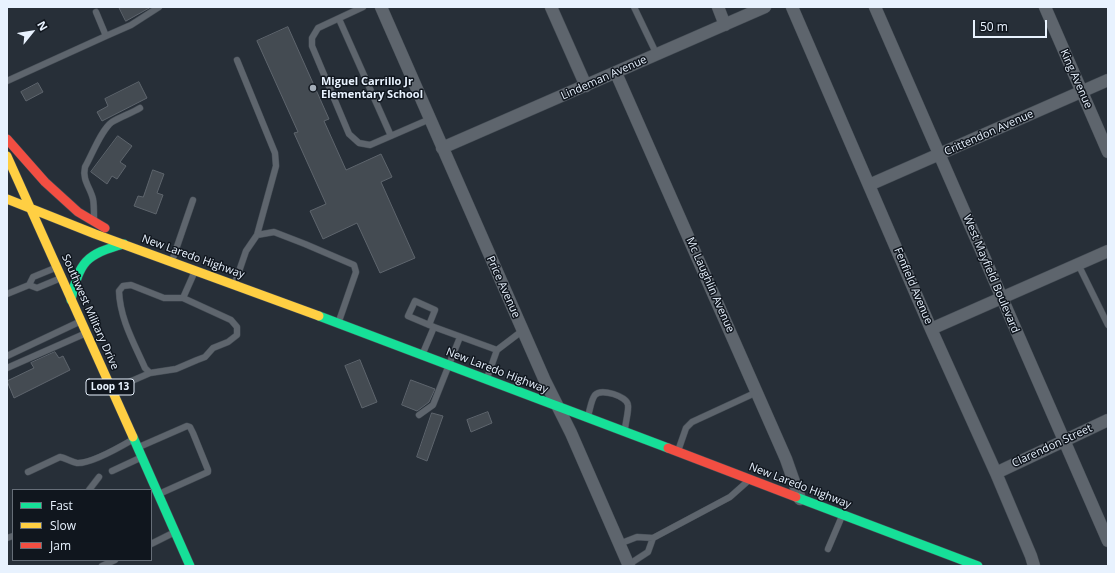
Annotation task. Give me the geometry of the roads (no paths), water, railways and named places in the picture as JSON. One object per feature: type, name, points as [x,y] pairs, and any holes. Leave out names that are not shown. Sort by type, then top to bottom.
[{"type":"main road","points":[[7,139],[45,182],[78,212],[153,255]]},
{"type":"main road","name":"Southwest Military Drive","points":[[7,156],[188,565]]},
{"type":"main road","name":"New Laredo Highway","points":[[7,199],[95,234],[338,323],[978,566]]},
{"type":"main road","points":[[71,300],[78,272],[89,258],[94,254],[124,244]]},
{"type":"street","name":"Price Avenue","points":[[381,7],[522,330],[571,433],[629,565]]},
{"type":"street","points":[[551,7],[586,86]]},
{"type":"street","points":[[718,7],[725,24]]},
{"type":"street","name":"Lindeman Avenue","points":[[442,148],[765,7]]},
{"type":"street","name":"Fenfield Avenue","points":[[792,7],[931,329],[996,473],[1034,566]]},
{"type":"street","name":"West Mayfield Boulevard","points":[[875,7],[1108,541]]},
{"type":"street","name":"King Avenue","points":[[1045,7],[1108,152]]},
{"type":"street","name":"Mc Laughlin Avenue","points":[[616,73],[786,459],[800,499]]},
{"type":"street","name":"Crittendon Avenue","points":[[869,186],[1108,80]]},
{"type":"street","points":[[931,329],[1108,251]]},
{"type":"street","name":"Clarendon Street","points":[[996,473],[1108,420]]},
{"type":"lane","points":[[7,81],[131,26],[160,7]]},
{"type":"lane","points":[[363,7],[318,28],[312,38],[312,46],[349,134],[359,143],[370,145],[430,119]]},
{"type":"lane","points":[[634,7],[657,55]]},
{"type":"lane","points":[[96,12],[106,36]]},
{"type":"lane","points":[[339,19],[391,136]]},
{"type":"lane","points":[[235,285],[246,251],[257,235],[276,166],[275,153],[237,60]]},
{"type":"lane","points":[[95,234],[93,200],[85,180],[85,167],[103,132],[112,122],[129,115],[140,108]]},
{"type":"lane","points":[[172,261],[193,200]]},
{"type":"lane","points":[[257,235],[274,232],[354,265],[356,272],[338,323]]},
{"type":"lane","points":[[1078,264],[1108,325]]},
{"type":"lane","points":[[29,285],[33,277],[56,267]]},
{"type":"lane","points":[[182,298],[195,270]]},
{"type":"lane","points":[[7,293],[29,285],[38,288],[61,278]]},
{"type":"lane","points":[[111,390],[150,373],[176,369],[205,357],[213,348],[228,342],[237,335],[237,327],[231,320],[182,298],[164,298],[131,285],[123,286],[119,291],[122,317],[145,368],[150,373]]},
{"type":"lane","points":[[422,355],[432,326],[436,310],[415,301],[408,316],[432,326],[460,337],[497,350]]},
{"type":"lane","points":[[7,356],[80,321]]},
{"type":"lane","points":[[486,380],[497,350],[522,330]]},
{"type":"lane","points":[[7,368],[86,333]]},
{"type":"lane","points":[[419,415],[433,406],[460,337]]},
{"type":"lane","points":[[587,418],[595,395],[603,392],[619,396],[628,404],[624,432]]},
{"type":"lane","points":[[678,452],[686,428],[692,422],[757,392]]},
{"type":"lane","points":[[28,472],[60,456],[65,457],[72,462],[86,462],[187,426],[190,427],[208,472],[157,497]]},
{"type":"lane","points":[[112,471],[141,457]]},
{"type":"lane","points":[[90,489],[99,478]]},
{"type":"lane","points":[[619,544],[637,537],[653,538],[730,497],[749,479]]},
{"type":"lane","points":[[828,549],[842,515]]},
{"type":"lane","points":[[152,544],[175,533]]},
{"type":"lane","points":[[629,565],[648,552],[653,538]]},
{"type":"lane","points":[[102,566],[113,561]]},
{"type":"place","name":"Miguel Carrillo Jr Elementary School","points":[[313,88]]}]
